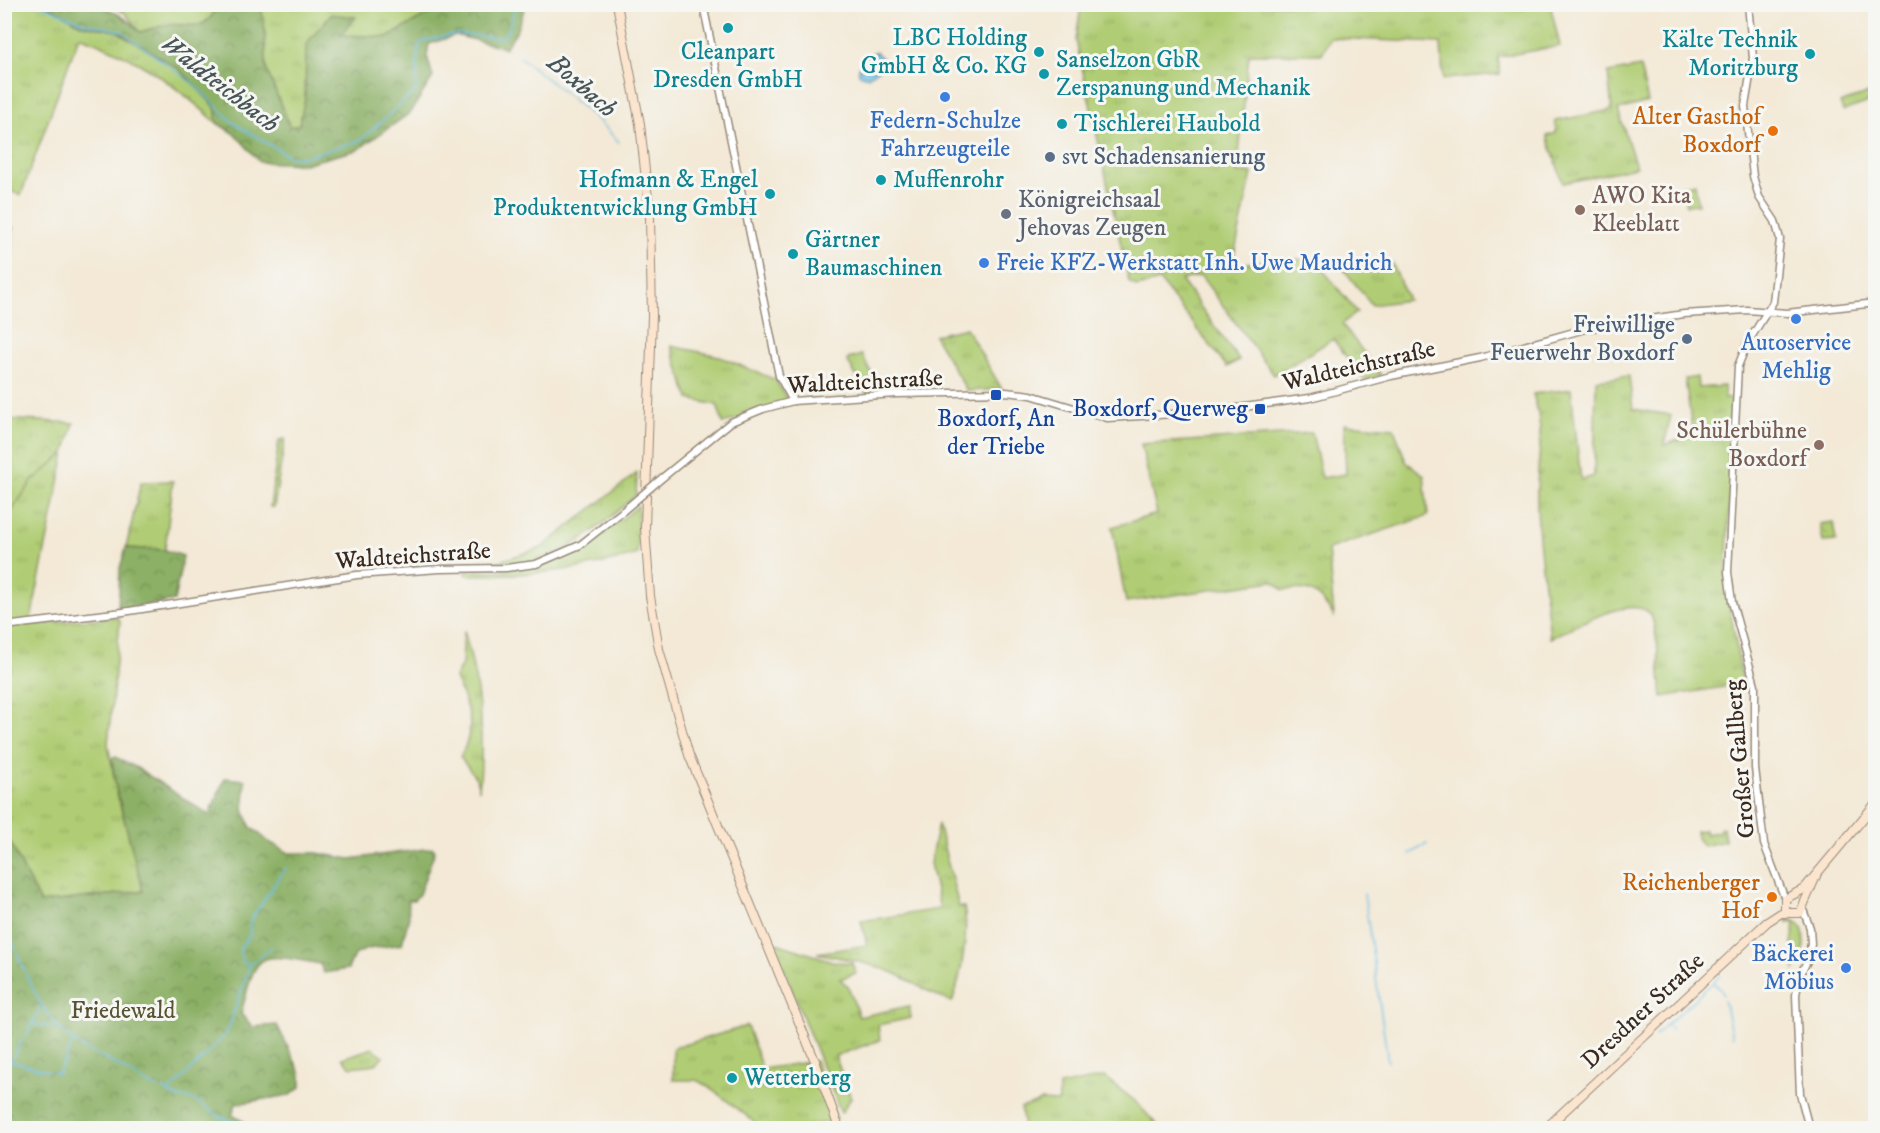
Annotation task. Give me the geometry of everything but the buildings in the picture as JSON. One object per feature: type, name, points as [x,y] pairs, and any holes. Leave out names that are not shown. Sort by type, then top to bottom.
[{"type":"main road","points":[[617,4],[640,124],[650,224],[652,315],[645,528],[650,596],[659,649],[689,755],[815,1061],[839,1128]]},
{"type":"main road","name":"Dresdner Straße","points":[[1546,1128],[1767,922],[1789,898],[1816,876],[1875,803]]},
{"type":"main road","name":"Dresdner Straße","points":[[1804,900],[1816,876]]},
{"type":"main road","points":[[1789,898],[1804,900],[1796,912],[1789,898]]},
{"type":"main road","name":"Dresdner Straße","points":[[1767,922],[1796,912]]},
{"type":"street","points":[[703,4],[779,376],[794,401]]},
{"type":"street","points":[[1748,4],[1753,58],[1745,106],[1753,176],[1759,197],[1775,221],[1780,239],[1773,302],[1768,313]]},
{"type":"street","name":"Waldteichstraße","points":[[4,626],[123,612],[357,575],[417,570],[506,568],[536,564],[580,545],[731,422],[763,409],[794,401],[896,394],[1006,392],[1030,395],[1107,418],[1207,412],[1310,398],[1391,376],[1480,358],[1585,329],[1684,314],[1747,310],[1768,313],[1806,312],[1875,303]]},
{"type":"street","name":"Großer Gallberg","points":[[1768,313],[1747,344],[1737,374],[1728,572],[1732,602],[1755,685],[1755,768],[1767,854],[1789,898]]},
{"type":"street","points":[[1796,912],[1811,937],[1810,951],[1796,987],[1800,1094],[1809,1128]]},
{"type":"green space","points":[[1550,4],[1560,46],[1498,57],[1500,74],[1443,79],[1441,43],[1330,38],[1322,54],[1249,54],[1237,173],[1252,173],[1232,265],[1283,259],[1315,260],[1357,312],[1342,324],[1381,375],[1364,380],[1333,339],[1274,375],[1201,276],[1181,280],[1239,360],[1227,367],[1160,281],[1137,287],[1129,282],[1076,40],[1081,5]]},
{"type":"green space","points":[[5,5],[47,5],[83,25],[117,31],[179,69],[216,107],[217,123],[185,95],[153,72],[119,53],[79,36],[21,195],[5,189]]},
{"type":"green space","points":[[47,5],[99,6],[119,14],[140,32],[168,25],[198,26],[208,20],[219,5],[261,5],[265,31],[266,68],[290,127],[299,125],[305,99],[306,44],[331,14],[356,17],[340,35],[388,37],[438,9],[441,5],[526,5],[516,32],[505,48],[456,35],[429,44],[427,56],[433,77],[410,113],[357,150],[304,164],[260,162],[236,135],[217,123],[215,107],[179,69],[117,31],[83,25]]},
{"type":"green space","points":[[110,5],[219,5],[208,21],[198,26],[168,25],[140,32],[125,13]]},
{"type":"green space","points":[[261,5],[441,5],[438,9],[388,37],[339,35],[331,14],[304,83],[305,99],[299,125],[289,127],[266,68],[265,31]]},
{"type":"green space","points":[[1640,67],[1648,102],[1618,110],[1636,167],[1563,183],[1547,136],[1556,133],[1555,121],[1612,110],[1608,73]]},
{"type":"green space","points":[[1875,91],[1875,100],[1843,111],[1840,103]]},
{"type":"green space","points":[[1695,183],[1698,204],[1687,205],[1683,186]]},
{"type":"green space","points":[[4,224],[13,227],[5,313]]},
{"type":"green space","points":[[1337,261],[1392,263],[1408,300],[1372,305]]},
{"type":"green space","points":[[966,328],[1002,389],[967,391],[934,335]]},
{"type":"green space","points":[[671,346],[715,355],[776,380],[790,404],[723,423],[717,405],[689,399]]},
{"type":"green space","points":[[862,355],[879,392],[866,393],[848,362],[848,359]]},
{"type":"green space","points":[[1629,376],[1633,409],[1671,415],[1664,445],[1693,435],[1685,379],[1697,377],[1698,388],[1724,386],[1725,399],[1732,398],[1732,422],[1700,433],[1732,427],[1726,586],[1743,684],[1662,697],[1653,620],[1650,614],[1642,609],[1616,610],[1550,638],[1537,516],[1540,435],[1533,394],[1571,389],[1581,480],[1594,476],[1596,380]]},
{"type":"green space","points":[[4,419],[74,423],[65,453],[32,481],[7,518],[4,517]]},
{"type":"green space","points":[[1344,424],[1394,428],[1406,462],[1424,475],[1428,516],[1328,549],[1334,616],[1323,601],[1313,593],[1302,589],[1283,590],[1273,581],[1126,602],[1112,527],[1157,514],[1141,444],[1312,433],[1322,478],[1346,474]]},
{"type":"green space","points":[[285,439],[274,507],[270,507],[279,440]]},
{"type":"green space","points":[[65,453],[30,624],[118,617],[120,622],[108,744],[117,794],[144,891],[40,903],[5,832],[5,517],[32,481]]},
{"type":"green space","points":[[637,473],[636,495],[593,531],[562,551],[526,563],[502,566],[465,565],[500,561],[541,548]]},
{"type":"green space","points":[[173,481],[165,550],[126,548],[141,482]]},
{"type":"green space","points":[[638,506],[637,554],[574,569],[466,575],[465,571],[519,568],[559,558],[596,538]]},
{"type":"green space","points":[[1833,522],[1836,541],[1823,542],[1820,524]]},
{"type":"green space","points":[[126,548],[165,550],[183,556],[174,601],[118,610],[120,568]]},
{"type":"green space","points":[[464,631],[474,670],[481,730],[479,790],[476,778],[460,757],[469,736],[470,726],[467,708],[455,678],[462,664]]},
{"type":"green space","name":"Friedewald","points":[[115,757],[137,768],[209,815],[225,778],[245,780],[244,809],[250,826],[269,842],[289,853],[317,853],[350,859],[433,848],[435,851],[419,894],[414,900],[408,900],[409,917],[402,944],[367,949],[354,955],[348,969],[324,973],[320,964],[282,958],[262,961],[256,967],[241,1014],[253,1027],[277,1025],[301,1074],[301,1087],[290,1095],[236,1104],[232,1115],[255,1128],[5,1128],[5,832],[40,903],[143,891],[115,784],[112,758]]},
{"type":"green space","points":[[938,824],[959,907],[964,907],[966,929],[963,955],[952,1002],[885,969],[817,953],[867,945],[861,921],[940,909],[930,863]]},
{"type":"green space","points":[[1723,827],[1725,841],[1703,846],[1697,838],[1696,831],[1705,830],[1706,834],[1720,831]]},
{"type":"green space","points":[[1785,918],[1800,925],[1803,931],[1804,947],[1795,970],[1792,944],[1795,923],[1787,922]]},
{"type":"green space","points":[[773,942],[835,962],[852,963],[856,973],[840,979],[848,986],[859,1017],[909,1006],[911,1018],[878,1025],[880,1040],[835,1056],[851,1098],[841,1113]]},
{"type":"green space","points":[[747,1026],[762,1069],[815,1061],[837,1120],[798,1128],[762,1128],[708,1086],[696,1080],[673,1080],[673,1048]]},
{"type":"green space","points":[[373,1048],[383,1056],[376,1064],[351,1067],[342,1058]]},
{"type":"green space","points":[[1104,1077],[1135,1101],[1160,1128],[1024,1128],[1021,1108],[1042,1101],[1059,1102],[1059,1086]]},
{"type":"water","points":[[876,52],[883,59],[878,70],[868,77],[859,74],[858,70],[863,60]]},
{"type":"waterway","name":"Waldteichbach","points":[[38,4],[85,23],[121,31],[192,83],[235,124],[290,157],[304,157],[361,140],[416,90],[418,47],[423,41],[458,34],[502,38],[509,29],[516,4]]},
{"type":"waterway","name":"Boxbach","points":[[520,57],[596,118],[619,142]]},
{"type":"waterway","points":[[1410,854],[1427,844]]},
{"type":"waterway","points":[[249,963],[242,962],[240,948],[250,935],[250,921],[286,868]]},
{"type":"waterway","points":[[1364,894],[1388,1062]]},
{"type":"waterway","points":[[4,923],[32,987],[49,1016],[60,1029],[85,1049],[157,1088]]},
{"type":"waterway","points":[[169,1092],[227,1033],[250,964],[272,947]]},
{"type":"waterway","points":[[4,956],[7,950]]},
{"type":"waterway","points":[[1655,1035],[1720,976]]},
{"type":"waterway","points":[[1713,983],[1721,988],[1723,995]]},
{"type":"waterway","points":[[1724,1000],[1732,1037]]},
{"type":"waterway","points":[[32,1024],[40,1007]]},
{"type":"waterway","points":[[25,1037],[32,1024],[58,1027]]},
{"type":"waterway","points":[[1666,1024],[1672,1029]]},
{"type":"waterway","points":[[4,1073],[22,1041]]},
{"type":"waterway","points":[[53,1072],[58,1074],[73,1042]]},
{"type":"waterway","points":[[11,1061],[48,1071]]},
{"type":"waterway","points":[[163,1089],[175,1097],[193,1099],[220,1117],[255,1128]]},
{"type":"place","name":"Cleanpart Dresden GmbH","points":[[728,28]]},
{"type":"place","name":"LBC Holding GmbH & Co. KG","points":[[1039,52]]},
{"type":"place","name":"Kälte Technik Moritzburg","points":[[1810,54]]},
{"type":"place","name":"Sanselzon GbR Zerspanung und Mechanik","points":[[1044,74]]},
{"type":"place","name":"Federn-Schulze Fahrzeugteile","points":[[945,97]]},
{"type":"place","name":"Tischlerei Haubold","points":[[1062,124]]},
{"type":"place","name":"Alter Gasthof Boxdorf","points":[[1773,131]]},
{"type":"place","name":"svt Schadensanierung","points":[[1050,157]]},
{"type":"place","name":"Muffenrohr","points":[[881,180]]},
{"type":"place","name":"Hofmann & Engel Produktentwicklung GmbH","points":[[770,194]]},
{"type":"place","name":"AWO Kita Kleeblatt","points":[[1580,210]]},
{"type":"place","name":"Königreichsaal Jehovas Zeugen","points":[[1006,214]]},
{"type":"place","name":"Gärtner Baumaschinen","points":[[793,254]]},
{"type":"place","name":"Freie KFZ-Werkstatt Inh. Uwe Maudrich","points":[[984,263]]},
{"type":"place","name":"Autoservice Mehlig","points":[[1796,319]]},
{"type":"place","name":"Freiwillige Feuerwehr Boxdorf","points":[[1687,339]]},
{"type":"place","name":"Boxdorf, An der Triebe","points":[[996,395]]},
{"type":"place","name":"Boxdorf, Querweg","points":[[1260,409]]},
{"type":"place","name":"Schülerbühne Boxdorf","points":[[1819,445]]},
{"type":"place","name":"Reichenberger Hof","points":[[1772,897]]},
{"type":"place","name":"Bäckerei Möbius","points":[[1846,968]]},
{"type":"place","name":"Wetterberg","points":[[732,1078]]}]
